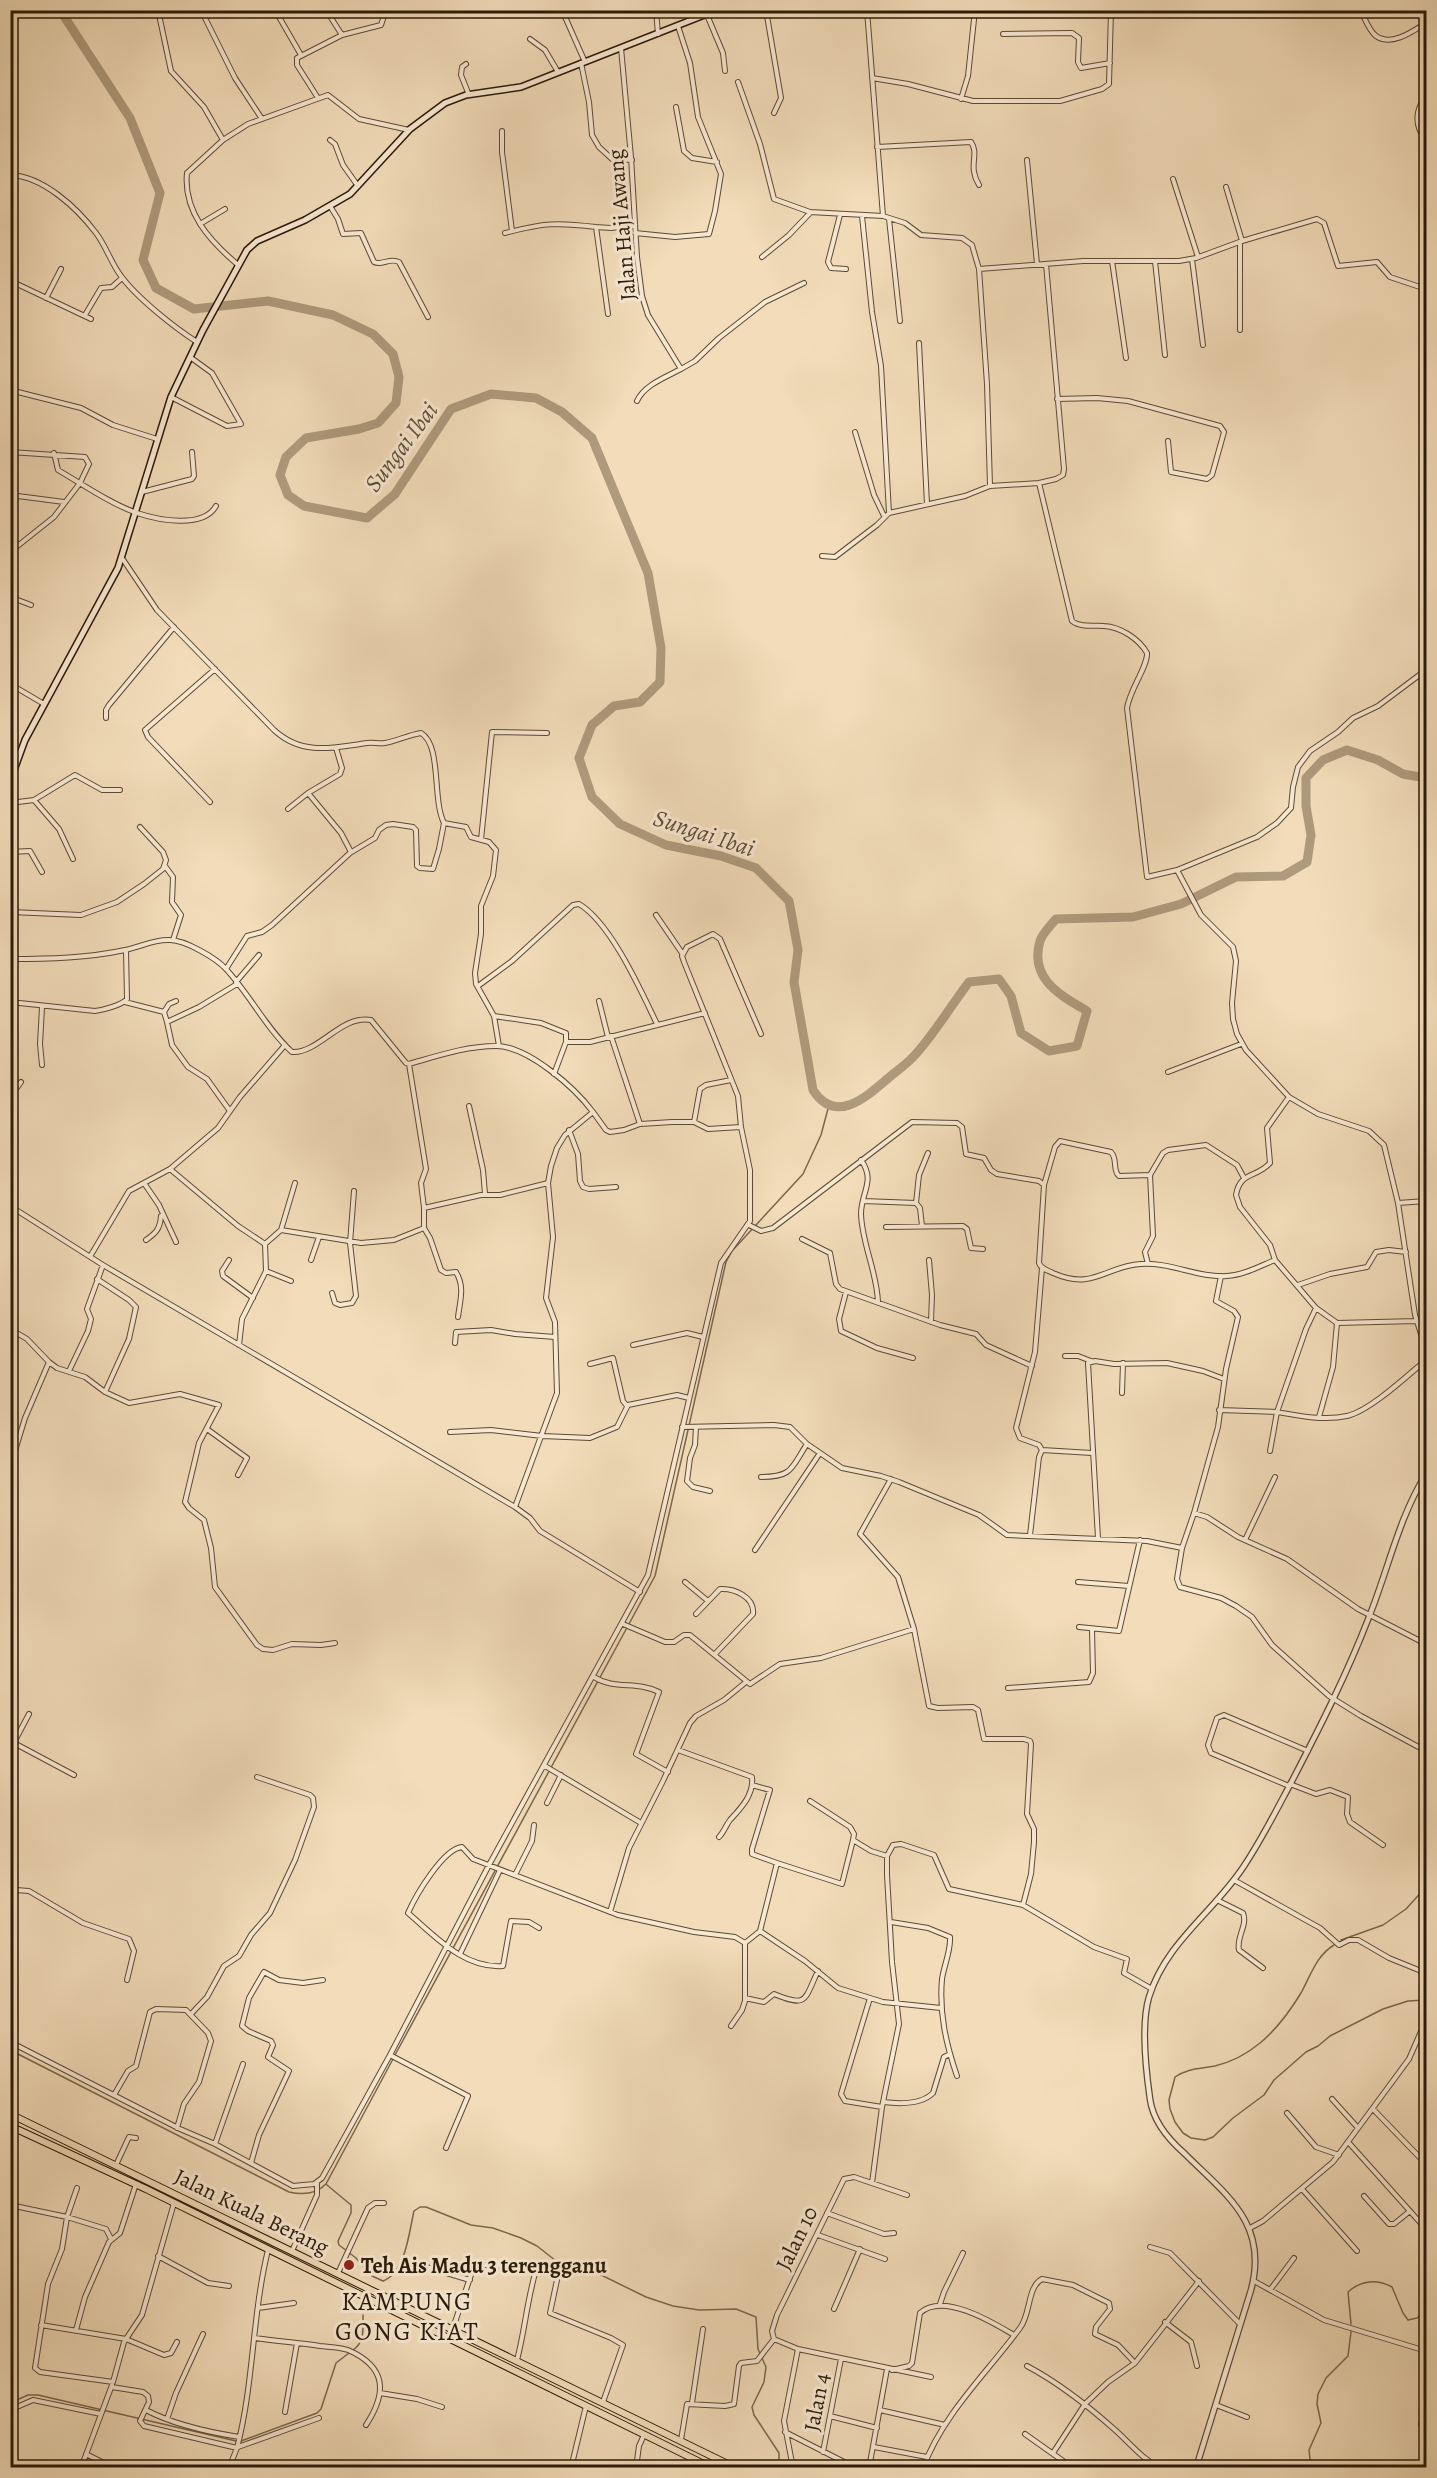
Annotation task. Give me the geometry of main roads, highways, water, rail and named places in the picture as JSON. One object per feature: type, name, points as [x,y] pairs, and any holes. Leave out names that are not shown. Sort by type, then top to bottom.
[{"type":"highway","name":"Jalan Kuala Berang","points":[[10,2114],[453,2328],[736,2468]]},
{"type":"highway","name":"Jalan Kuala Berang","points":[[10,2126],[136,2184],[712,2468]]},
{"type":"highway","points":[[517,2360],[515,2366],[520,2374]]},
{"type":"main road","points":[[10,781],[26,740],[44,704],[116,573],[171,397],[225,287],[247,250],[257,242],[330,206],[358,187],[409,130],[438,107],[469,95],[517,88],[717,10]]},
{"type":"waterway","name":"Sungai Ibai","points":[[60,10],[130,118],[160,193],[143,260],[156,288],[194,309],[268,301],[333,315],[373,334],[393,354],[399,377],[396,403],[378,423],[359,429],[306,438],[286,457],[280,475],[288,495],[304,506],[367,518],[395,494],[451,409],[491,394],[536,398],[562,412],[592,438],[648,573],[661,648],[660,682],[640,702],[614,706],[592,725],[579,758],[592,797],[620,824],[666,845],[721,856],[756,868],[789,901],[798,950],[794,982],[813,1090],[822,1100],[840,1107],[850,1105],[877,1087],[908,1062],[921,1048],[969,982],[999,979],[1011,996],[1021,1033],[1049,1051],[1077,1046],[1087,1011],[1057,992],[1043,976],[1039,966],[1040,941],[1056,919],[1133,917],[1181,904],[1236,877],[1283,876],[1307,862],[1311,835],[1306,806],[1306,778],[1323,760],[1347,750],[1378,760],[1403,774],[1426,778]]},
{"type":"waterway","points":[[395,2055],[655,1576],[726,1262],[732,1251],[803,1174],[821,1135],[829,1105]]},
{"type":"waterway","points":[[1341,1940],[1383,1925],[1406,1909],[1426,1887]]},
{"type":"waterway","points":[[1334,1945],[1318,1960],[1301,1993],[1272,2032],[1260,2043],[1227,2062],[1189,2070],[1175,2077],[1169,2100],[1170,2109],[1183,2133],[1191,2138],[1205,2140],[1213,2137],[1233,2118],[1264,2095],[1274,2080],[1306,2052],[1330,2036],[1383,2009],[1408,2001],[1426,2000]]},
{"type":"waterway","points":[[10,2050],[289,2192],[299,2193],[313,2192],[326,2184],[393,2059]]},
{"type":"waterway","points":[[327,2185],[351,2205],[351,2213],[338,2241],[339,2245],[356,2258],[372,2276],[383,2281],[391,2276],[402,2260],[414,2211],[420,2207],[426,2207],[471,2225],[493,2228],[521,2238],[537,2246],[565,2268],[593,2271],[646,2297],[673,2306],[699,2310],[736,2309],[756,2317],[758,2349],[766,2367],[764,2382],[752,2407],[754,2415],[779,2453],[779,2468]]},
{"type":"waterway","points":[[1351,2324],[1348,2292],[1358,2285],[1369,2282],[1392,2287],[1408,2320],[1417,2318],[1426,2310]]},
{"type":"waterway","points":[[353,2350],[360,2343],[363,2315]]},
{"type":"waterway","points":[[1317,2468],[1310,2459],[1309,2450],[1321,2423],[1317,2404],[1318,2394],[1326,2378],[1348,2356],[1351,2332]]},
{"type":"waterway","points":[[241,2441],[317,2413],[321,2409],[336,2363],[349,2353]]},
{"type":"waterway","points":[[10,2403],[28,2395],[38,2395],[236,2441]]},
{"type":"place","name":"Teh Ais Madu 3 terengganu","points":[[349,2265]]},
{"type":"district","name":"KAMPUNG GONG KIAT","points":[[407,2316]]}]
